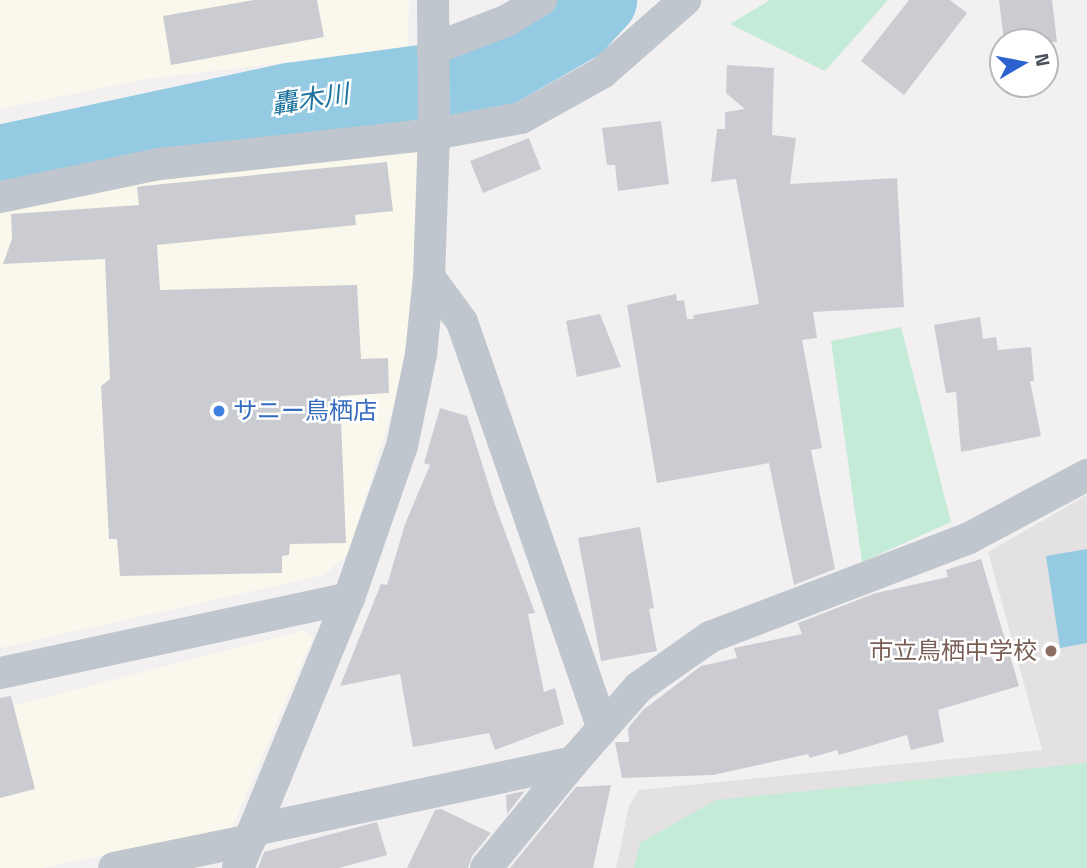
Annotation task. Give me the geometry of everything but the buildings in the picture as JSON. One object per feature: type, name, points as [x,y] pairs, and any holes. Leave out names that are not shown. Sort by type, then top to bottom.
[{"type":"street","points":[[247,846],[349,598],[402,446],[421,354],[429,277],[434,134],[433,0]]},
{"type":"street","points":[[432,56],[506,21],[541,0]]},
{"type":"street","points":[[0,197],[160,164],[434,134],[521,118],[602,73],[685,0]]},
{"type":"street","points":[[429,277],[462,321],[602,726]]},
{"type":"street","points":[[486,868],[602,726],[639,687],[710,637],[969,538],[1087,475]]},
{"type":"street","points":[[0,673],[349,598]]},
{"type":"street","points":[[114,868],[247,846],[573,762]]},
{"type":"shaded area","points":[[0,0],[409,0],[408,48],[145,79],[0,109]]},
{"type":"shaded area","points":[[419,145],[409,355],[348,554],[324,575],[0,648],[0,206],[170,171]]},
{"type":"shaded area","name":"市立鳥栖中学校","points":[[1087,495],[1087,868],[616,868],[629,806],[639,790],[1042,750],[988,552]]},
{"type":"shaded area","points":[[303,631],[313,636],[232,828],[41,868],[0,868],[0,709]]},
{"type":"green space","points":[[770,0],[888,0],[825,71],[730,24]]},
{"type":"green space","points":[[901,327],[951,522],[862,562],[831,341]]},
{"type":"green space","points":[[1087,763],[1087,868],[634,868],[640,843],[716,800]]},
{"type":"water","points":[[1087,549],[1087,643],[1060,648],[1046,556]]},
{"type":"waterway","name":"轟木川","points":[[0,162],[290,100],[495,72],[577,25],[600,0]]},
{"type":"place","name":"サニー鳥栖店","points":[[219,411]]},
{"type":"place","name":"市立鳥栖中学校","points":[[1051,651]]}]
